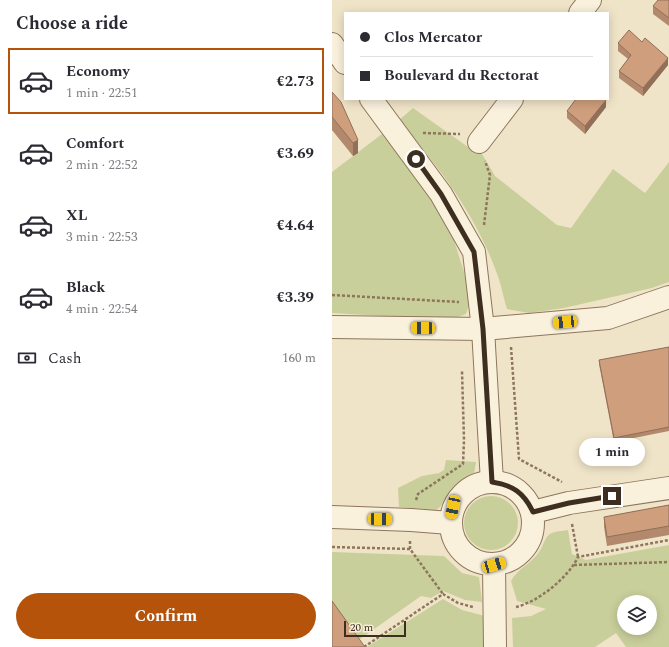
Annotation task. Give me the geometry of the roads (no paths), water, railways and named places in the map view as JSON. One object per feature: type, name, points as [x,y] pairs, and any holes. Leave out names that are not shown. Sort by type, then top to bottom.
[{"type":"street","points":[[581,12],[590,0]]},
{"type":"street","points":[[332,44],[344,62]]},
{"type":"street","points":[[372,100],[441,194],[474,252],[483,329],[492,482]]},
{"type":"street","points":[[479,142],[511,100]]},
{"type":"street","points":[[332,327],[483,329],[608,318],[669,296]]},
{"type":"street","points":[[492,482],[506,484],[518,490],[527,500],[533,512],[533,531],[526,548],[512,560],[494,565],[477,562],[463,554],[454,540],[450,523],[453,507],[462,494],[476,485],[492,482]]},
{"type":"street","points":[[533,512],[569,503],[669,488]]},
{"type":"street","points":[[332,517],[450,523]]},
{"type":"street","points":[[494,565],[495,647]]}]
